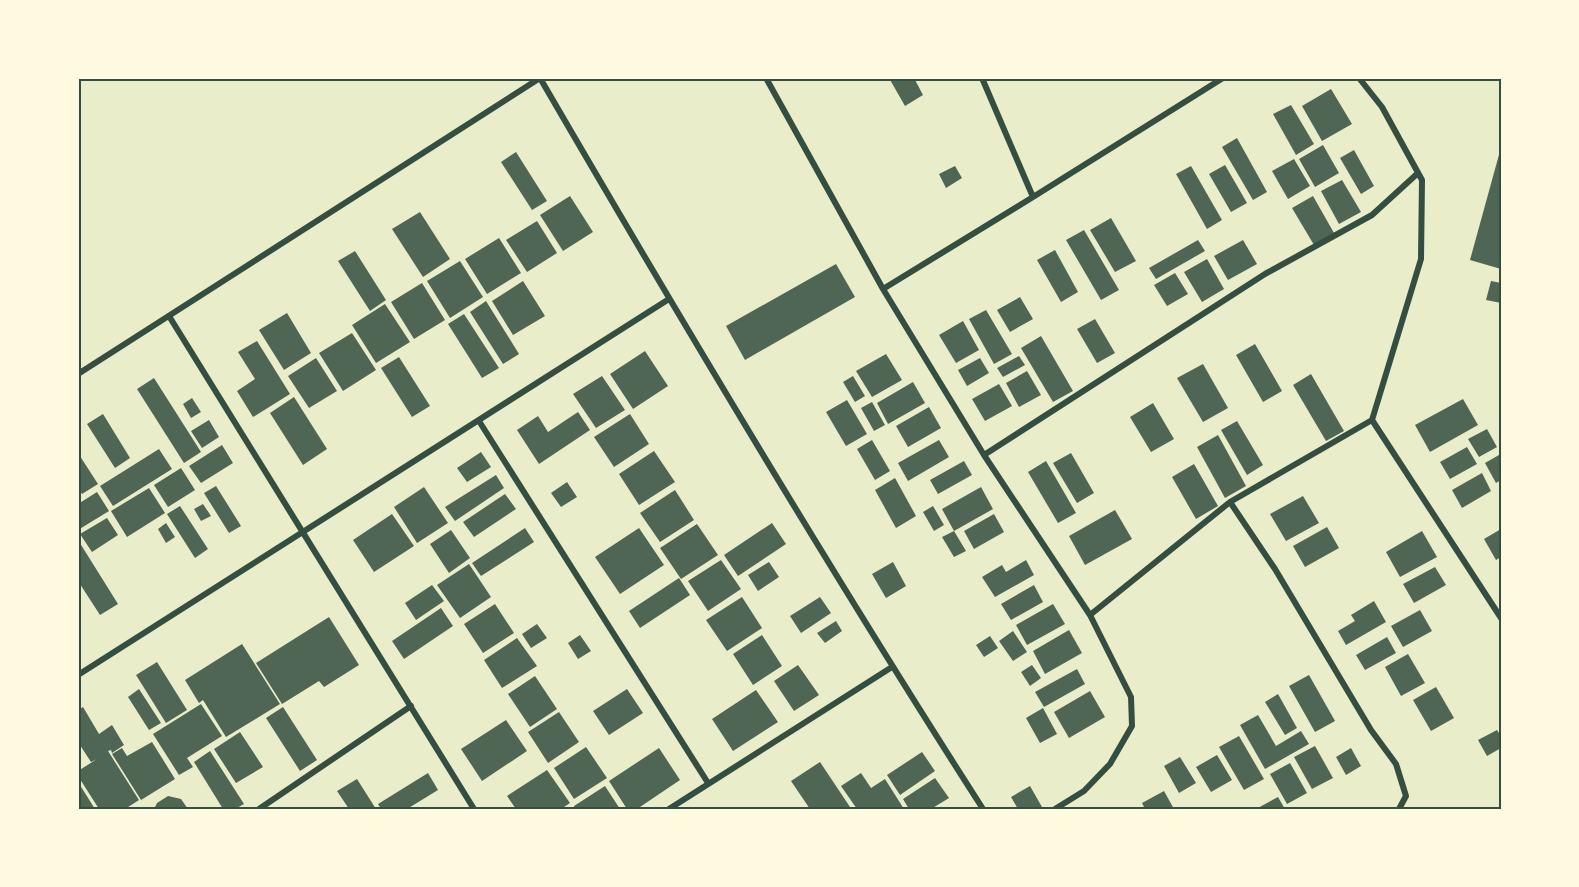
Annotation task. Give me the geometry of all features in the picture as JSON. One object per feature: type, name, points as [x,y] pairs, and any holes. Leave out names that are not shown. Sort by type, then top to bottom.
[{"type":"street","points":[[78,374],[540,78],[669,299],[892,667],[983,809]]},
{"type":"street","points":[[766,78],[883,289],[984,455],[1090,615],[1131,698],[1132,726],[1110,764],[1084,791],[1054,809]]},
{"type":"street","points":[[982,78],[1034,197]]},
{"type":"street","points":[[883,289],[1223,78]]},
{"type":"street","points":[[1090,615],[1230,502],[1372,420],[1420,259],[1422,180],[1382,107],[1359,78]]},
{"type":"street","points":[[984,455],[1265,274],[1372,215],[1418,173]]},
{"type":"street","points":[[78,675],[669,299]]},
{"type":"street","points":[[169,316],[474,809]]},
{"type":"street","points":[[1372,420],[1501,618]]},
{"type":"street","points":[[479,421],[708,783]]},
{"type":"street","points":[[1230,502],[1275,569],[1371,730],[1396,764],[1406,796],[1399,809]]},
{"type":"street","points":[[669,809],[892,667]]},
{"type":"street","points":[[259,809],[411,706]]},
{"type":"building","points":[[889,78],[914,78],[923,95],[905,106]]},
{"type":"building","points":[[1331,89],[1352,124],[1322,141],[1302,106]]},
{"type":"building","points":[[1291,105],[1314,144],[1296,155],[1273,114]]},
{"type":"building","points":[[1237,138],[1267,192],[1253,200],[1222,147]]},
{"type":"building","points":[[1323,145],[1339,173],[1315,187],[1299,159]]},
{"type":"building","points":[[1354,150],[1374,186],[1361,194],[1340,158]]},
{"type":"building","points":[[516,152],[547,201],[532,210],[501,162]]},
{"type":"building","points":[[1501,152],[1501,269],[1470,260]]},
{"type":"building","points":[[1294,159],[1310,186],[1288,199],[1272,171]]},
{"type":"building","points":[[1225,165],[1247,203],[1231,212],[1209,174]]},
{"type":"building","points":[[955,166],[962,178],[946,188],[939,174]]},
{"type":"building","points":[[1191,166],[1222,220],[1207,229],[1176,174]]},
{"type":"building","points":[[1342,180],[1361,212],[1339,224],[1321,191]]},
{"type":"building","points":[[570,196],[593,232],[563,251],[540,215]]},
{"type":"building","points":[[1313,196],[1334,233],[1314,245],[1292,208]]},
{"type":"building","points":[[420,212],[450,259],[423,277],[392,229]]},
{"type":"building","points":[[1111,218],[1136,261],[1115,272],[1090,230]]},
{"type":"building","points":[[537,221],[557,253],[527,272],[506,240]]},
{"type":"building","points":[[1084,230],[1119,290],[1101,300],[1066,240]]},
{"type":"building","points":[[499,238],[521,273],[487,294],[465,259]]},
{"type":"building","points":[[1198,240],[1205,251],[1156,279],[1149,268]]},
{"type":"building","points":[[1243,240],[1257,264],[1228,280],[1214,256]]},
{"type":"building","points":[[1055,250],[1078,292],[1061,302],[1037,260]]},
{"type":"building","points":[[355,251],[386,300],[370,311],[338,261]]},
{"type":"building","points":[[1207,259],[1224,289],[1202,302],[1184,272]]},
{"type":"building","points":[[460,261],[483,297],[450,318],[427,281]]},
{"type":"building","points":[[836,264],[855,297],[745,360],[726,326]]},
{"type":"building","points":[[1175,273],[1188,294],[1167,306],[1154,285]]},
{"type":"building","points":[[523,281],[545,316],[513,335],[492,301]]},
{"type":"building","points":[[1491,281],[1501,283],[1501,303],[1486,300]]},
{"type":"building","points":[[422,283],[445,320],[414,339],[391,302]]},
{"type":"building","points":[[1020,297],[1033,319],[1010,332],[997,310]]},
{"type":"building","points":[[486,301],[519,354],[503,364],[470,312]]},
{"type":"building","points":[[385,304],[410,342],[376,363],[352,325]]},
{"type":"building","points":[[986,310],[1012,354],[994,364],[969,319]]},
{"type":"building","points":[[287,313],[311,353],[284,370],[259,330]]},
{"type":"building","points":[[464,314],[499,368],[482,378],[448,324]]},
{"type":"building","points":[[1095,319],[1115,353],[1097,363],[1077,329]]},
{"type":"building","points":[[963,321],[979,350],[956,363],[939,335]]},
{"type":"building","points":[[352,333],[376,370],[343,391],[319,353]]},
{"type":"building","points":[[1041,336],[1073,391],[1053,402],[1021,348]]},
{"type":"building","points":[[257,341],[290,394],[253,417],[237,391],[255,379],[238,352]]},
{"type":"building","points":[[1255,344],[1282,391],[1263,402],[1236,355]]},
{"type":"building","points":[[645,351],[668,386],[633,409],[610,374]]},
{"type":"building","points":[[886,354],[902,380],[872,397],[856,371]]},
{"type":"building","points":[[1019,356],[1025,365],[1003,377],[997,368]]},
{"type":"building","points":[[399,357],[430,406],[412,417],[381,368]]},
{"type":"building","points":[[316,358],[337,391],[309,408],[288,376]]},
{"type":"building","points":[[980,358],[989,373],[967,386],[958,370]]},
{"type":"building","points":[[1203,364],[1228,408],[1203,422],[1177,378]]},
{"type":"building","points":[[1027,371],[1041,395],[1019,407],[1006,383]]},
{"type":"building","points":[[1311,374],[1344,431],[1326,441],[1293,385]]},
{"type":"building","points":[[602,376],[625,410],[596,428],[573,394]]},
{"type":"building","points":[[853,376],[865,396],[855,402],[843,382]]},
{"type":"building","points":[[154,378],[201,452],[184,463],[137,389]]},
{"type":"building","points":[[913,382],[925,403],[888,424],[877,403]]},
{"type":"building","points":[[999,384],[1012,406],[985,421],[972,399]]},
{"type":"building","points":[[294,397],[327,449],[303,465],[270,413]]},
{"type":"building","points":[[192,398],[201,412],[191,418],[183,404]]},
{"type":"building","points":[[1463,399],[1478,425],[1430,452],[1415,425]]},
{"type":"building","points":[[847,400],[867,434],[846,446],[826,412]]},
{"type":"building","points":[[872,402],[885,425],[874,431],[861,408]]},
{"type":"building","points":[[1153,403],[1174,439],[1151,452],[1130,417]]},
{"type":"building","points":[[929,407],[941,428],[908,447],[896,426]]},
{"type":"building","points":[[578,412],[590,430],[539,464],[517,430],[538,416],[548,432]]},
{"type":"building","points":[[103,414],[130,458],[115,468],[87,424]]},
{"type":"building","points":[[630,414],[649,444],[614,467],[594,437]]},
{"type":"building","points":[[209,420],[219,437],[202,448],[191,431]]},
{"type":"building","points":[[1237,421],[1263,465],[1247,475],[1221,430]]},
{"type":"building","points":[[1487,429],[1497,447],[1479,457],[1468,439]]},
{"type":"building","points":[[1218,435],[1246,486],[1225,498],[1197,447]]},
{"type":"building","points":[[872,440],[890,471],[875,480],[857,449]]},
{"type":"building","points":[[939,440],[949,457],[908,481],[898,463]]},
{"type":"building","points":[[222,445],[233,463],[201,483],[189,466]]},
{"type":"building","points":[[1467,447],[1477,464],[1450,479],[1440,462]]},
{"type":"building","points":[[159,449],[172,469],[113,506],[100,486]]},
{"type":"building","points":[[654,451],[675,482],[639,505],[619,474]]},
{"type":"building","points":[[481,452],[491,467],[467,482],[457,468]]},
{"type":"building","points":[[78,453],[98,484],[82,494],[78,488]]},
{"type":"building","points":[[1071,453],[1094,493],[1077,503],[1053,463]]},
{"type":"building","points":[[1499,455],[1501,480],[1496,483],[1485,463]]},
{"type":"building","points":[[964,461],[972,475],[938,494],[930,480]]},
{"type":"building","points":[[1046,461],[1076,513],[1058,523],[1028,472]]},
{"type":"building","points":[[1194,464],[1218,506],[1196,519],[1172,477]]},
{"type":"building","points":[[181,468],[195,490],[168,507],[154,485]]},
{"type":"building","points":[[1482,473],[1491,491],[1462,508],[1452,490]]},
{"type":"building","points":[[496,475],[504,488],[455,521],[445,507]]},
{"type":"building","points":[[895,478],[916,516],[896,528],[875,490]]},
{"type":"building","points":[[567,482],[577,497],[561,507],[551,493]]},
{"type":"building","points":[[216,486],[241,526],[229,533],[204,493]]},
{"type":"building","points":[[424,487],[448,523],[417,543],[394,507]]},
{"type":"building","points":[[981,487],[993,509],[954,531],[942,509]]},
{"type":"building","points":[[149,488],[165,513],[127,537],[111,511]]},
{"type":"building","points":[[675,490],[694,520],[660,542],[640,513]]},
{"type":"building","points":[[97,492],[109,511],[78,530],[78,504]]},
{"type":"building","points":[[505,494],[516,509],[474,537],[463,522]]},
{"type":"building","points":[[1303,496],[1319,523],[1286,541],[1270,514]]},
{"type":"building","points":[[203,504],[211,516],[201,521],[194,509]]},
{"type":"building","points":[[180,506],[208,549],[195,558],[167,514]]},
{"type":"building","points":[[933,506],[944,525],[934,531],[923,512]]},
{"type":"building","points":[[1115,510],[1132,539],[1085,565],[1069,536]]},
{"type":"building","points":[[392,514],[414,546],[374,572],[353,540]]},
{"type":"building","points":[[994,514],[1004,532],[974,549],[964,531]]},
{"type":"building","points":[[107,518],[118,535],[92,552],[80,534]]},
{"type":"building","points":[[166,523],[175,537],[166,543],[158,529]]},
{"type":"building","points":[[772,523],[786,544],[738,576],[724,555]]},
{"type":"building","points":[[697,524],[718,555],[681,579],[660,548]]},
{"type":"building","points":[[1327,527],[1339,548],[1305,567],[1293,546]]},
{"type":"building","points":[[525,528],[534,542],[481,576],[472,563]]},
{"type":"building","points":[[639,528],[664,565],[620,594],[595,557]]},
{"type":"building","points":[[1501,529],[1501,557],[1496,560],[1484,539]]},
{"type":"building","points":[[451,530],[470,558],[449,573],[430,544]]},
{"type":"building","points":[[954,531],[966,551],[954,557],[942,537]]},
{"type":"building","points":[[1422,531],[1437,557],[1400,577],[1386,552]]},
{"type":"building","points":[[78,540],[118,604],[100,615],[78,581]]},
{"type":"building","points":[[721,560],[741,589],[708,611],[688,581]]},
{"type":"building","points":[[1026,560],[1034,575],[995,597],[982,577],[1002,565],[1006,572]]},
{"type":"building","points":[[769,562],[779,577],[758,591],[748,575]]},
{"type":"building","points":[[893,562],[906,586],[886,598],[872,574]]},
{"type":"building","points":[[469,564],[491,597],[460,618],[437,585]]},
{"type":"building","points":[[1435,567],[1446,585],[1414,603],[1403,584]]},
{"type":"building","points":[[679,578],[690,595],[640,628],[629,611]]},
{"type":"building","points":[[432,585],[444,601],[416,620],[405,603]]},
{"type":"building","points":[[1034,585],[1043,602],[1011,620],[1001,604]]},
{"type":"building","points":[[742,597],[762,628],[727,651],[706,620]]},
{"type":"building","points":[[820,597],[831,613],[801,633],[790,616]]},
{"type":"building","points":[[1374,601],[1386,622],[1346,645],[1338,631],[1355,621],[1351,615]]},
{"type":"building","points":[[495,604],[514,633],[483,653],[464,624]]},
{"type":"building","points":[[1053,604],[1065,624],[1027,645],[1016,625]]},
{"type":"building","points":[[441,608],[453,626],[404,659],[392,641]]},
{"type":"building","points":[[1420,610],[1432,631],[1403,647],[1391,626]]},
{"type":"building","points":[[329,617],[359,665],[324,687],[319,681],[282,704],[256,663]]},
{"type":"building","points":[[836,621],[842,631],[825,643],[817,633]]},
{"type":"building","points":[[537,624],[547,638],[531,648],[522,634]]},
{"type":"building","points":[[1069,630],[1082,653],[1045,674],[1033,651]]},
{"type":"building","points":[[1013,631],[1027,652],[1013,661],[999,641]]},
{"type":"building","points":[[580,635],[591,651],[578,659],[568,643]]},
{"type":"building","points":[[762,635],[782,666],[753,685],[733,654]]},
{"type":"building","points":[[990,636],[998,648],[984,657],[976,645]]},
{"type":"building","points":[[1387,637],[1396,653],[1365,670],[1356,655]]},
{"type":"building","points":[[517,638],[537,666],[502,688],[484,660]]},
{"type":"building","points":[[242,644],[280,704],[226,737],[203,700],[199,703],[185,680]]},
{"type":"building","points":[[1408,654],[1425,683],[1401,696],[1385,667]]},
{"type":"building","points":[[157,662],[187,710],[166,723],[136,675]]},
{"type":"building","points":[[798,665],[819,695],[794,711],[774,681]]},
{"type":"building","points":[[1032,665],[1041,678],[1030,686],[1021,672]]},
{"type":"building","points":[[1077,669],[1085,684],[1044,707],[1035,692]]},
{"type":"building","points":[[1309,675],[1335,721],[1315,732],[1289,686]]},
{"type":"building","points":[[535,676],[557,709],[530,727],[508,694]]},
{"type":"building","points":[[1436,687],[1454,718],[1431,731],[1413,700]]},
{"type":"building","points":[[139,689],[161,723],[149,730],[128,697]]},
{"type":"building","points":[[627,689],[643,713],[609,735],[593,711]]},
{"type":"building","points":[[756,690],[778,722],[733,751],[712,719]]},
{"type":"building","points":[[1090,691],[1105,717],[1069,738],[1054,712]]},
{"type":"building","points":[[1278,694],[1297,728],[1285,735],[1265,702]]},
{"type":"building","points":[[201,704],[222,736],[187,758],[193,767],[179,775],[153,734]]},
{"type":"building","points":[[83,707],[99,734],[112,725],[124,745],[112,753],[111,750],[108,751],[139,800],[125,809],[99,809],[78,776],[78,771],[97,759],[91,762],[78,742],[78,710]]},
{"type":"building","points":[[283,707],[317,760],[300,771],[266,718]]},
{"type":"building","points":[[1043,708],[1057,734],[1040,743],[1026,718]]},
{"type":"building","points":[[559,712],[579,742],[548,763],[528,732]]},
{"type":"building","points":[[1258,715],[1276,746],[1301,731],[1309,744],[1265,769],[1240,725]]},
{"type":"building","points":[[506,720],[527,751],[482,781],[461,749]]},
{"type":"building","points":[[1497,730],[1501,736],[1501,748],[1487,756],[1478,740]]},
{"type":"building","points":[[240,732],[263,767],[236,783],[214,749]]},
{"type":"building","points":[[1239,736],[1264,779],[1244,790],[1219,747]]},
{"type":"building","points":[[152,742],[175,779],[141,800],[112,754],[122,748],[127,756]]},
{"type":"building","points":[[1315,746],[1333,778],[1312,789],[1294,757]]},
{"type":"building","points":[[586,747],[607,778],[574,799],[554,768]]},
{"type":"building","points":[[659,748],[680,780],[637,809],[627,809],[609,781]]},
{"type":"building","points":[[1351,748],[1361,766],[1346,775],[1336,757]]},
{"type":"building","points":[[210,751],[244,804],[235,809],[223,809],[194,762]]},
{"type":"building","points":[[922,752],[935,771],[900,795],[887,775]]},
{"type":"building","points":[[1217,755],[1232,780],[1211,792],[1196,767]]},
{"type":"building","points":[[1180,757],[1196,783],[1179,793],[1164,766]]},
{"type":"building","points":[[820,762],[850,807],[847,809],[810,809],[791,781]]},
{"type":"building","points":[[1290,763],[1307,793],[1287,804],[1270,774]]},
{"type":"building","points":[[547,770],[570,803],[561,809],[516,809],[507,796]]},
{"type":"building","points":[[428,773],[438,790],[407,809],[381,809],[378,804]]},
{"type":"building","points":[[861,773],[871,788],[885,779],[904,809],[857,809],[841,786]]},
{"type":"building","points":[[935,778],[949,798],[931,809],[909,809],[903,799]]},
{"type":"building","points":[[357,779],[376,809],[349,809],[337,791]]},
{"type":"building","points":[[78,782],[95,809],[78,809]]},
{"type":"building","points":[[605,786],[620,809],[575,809],[574,806]]},
{"type":"building","points":[[1030,786],[1042,807],[1018,809],[1011,797]]},
{"type":"building","points":[[1164,791],[1174,809],[1145,809],[1142,803]]},
{"type":"building","points":[[168,796],[181,799],[188,809],[154,809],[157,803]]},
{"type":"building","points":[[1278,797],[1285,809],[1256,809]]}]
